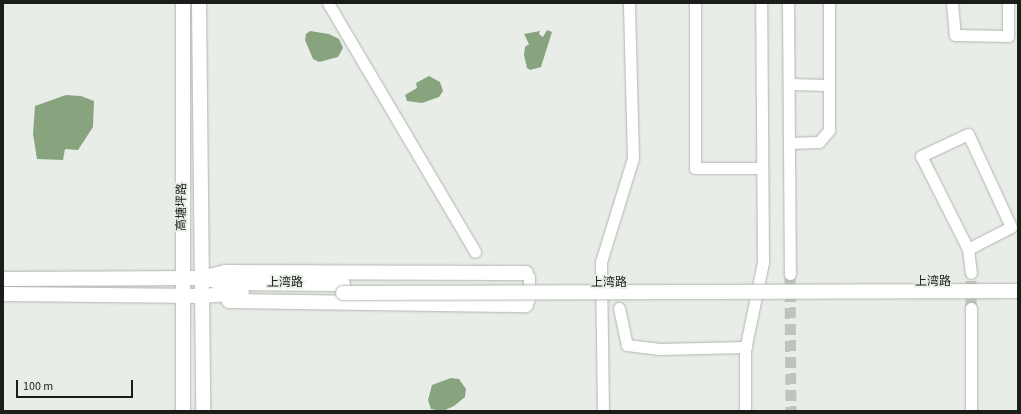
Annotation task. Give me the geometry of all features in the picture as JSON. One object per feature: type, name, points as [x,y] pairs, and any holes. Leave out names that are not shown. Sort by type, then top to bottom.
[{"type":"main road","name":"高塘坪路","points":[[183,3],[183,411]]},
{"type":"main road","name":"高塘坪路","points":[[199,3],[203,411]]},
{"type":"main road","name":"上湾路","points":[[201,278],[225,272],[526,274]]},
{"type":"main road","name":"上湾路","points":[[3,279],[201,278],[225,283],[343,288],[1018,291]]},
{"type":"main road","name":"上湾路","points":[[3,294],[202,296],[225,293],[343,288],[1018,282]]},
{"type":"main road","name":"上湾路","points":[[202,296],[226,301],[526,305]]},
{"type":"street","points":[[328,3],[475,252]]},
{"type":"street","points":[[603,411],[601,262],[633,158],[629,3]]},
{"type":"street","points":[[695,3],[695,168],[762,168]]},
{"type":"street","points":[[745,411],[746,347],[763,262],[761,3]]},
{"type":"street","points":[[788,3],[790,274]]},
{"type":"street","points":[[789,143],[819,142],[829,130],[829,3]]},
{"type":"street","points":[[952,3],[955,35],[1008,36],[1008,3]]},
{"type":"street","points":[[789,84],[829,85]]},
{"type":"street","points":[[968,249],[1011,227],[968,134],[921,156],[968,249],[971,273]]},
{"type":"street","points":[[526,274],[529,277],[530,299],[526,305]]},
{"type":"street","points":[[619,308],[627,345],[658,349],[746,347]]},
{"type":"street","points":[[970,308],[971,411]]},
{"type":"shaded area","points":[[547,30],[552,32],[541,67],[530,70],[527,68],[524,55],[525,47],[529,44],[524,34],[540,31],[539,34],[543,37]]},
{"type":"shaded area","points":[[310,31],[329,34],[339,39],[343,48],[338,57],[319,62],[313,59],[305,40],[306,34]]},
{"type":"shaded area","points":[[429,76],[440,82],[443,91],[439,97],[422,103],[407,101],[405,95],[417,88],[416,83]]},
{"type":"shaded area","points":[[66,95],[81,96],[94,101],[93,127],[78,150],[65,149],[63,160],[37,159],[33,134],[35,106]]},
{"type":"shaded area","points":[[451,378],[459,379],[466,389],[465,397],[454,406],[443,411],[431,409],[428,400],[432,385]]},
{"type":"tunnel","points":[[971,273],[971,308]]},
{"type":"tunnel","points":[[790,274],[791,411]]}]
